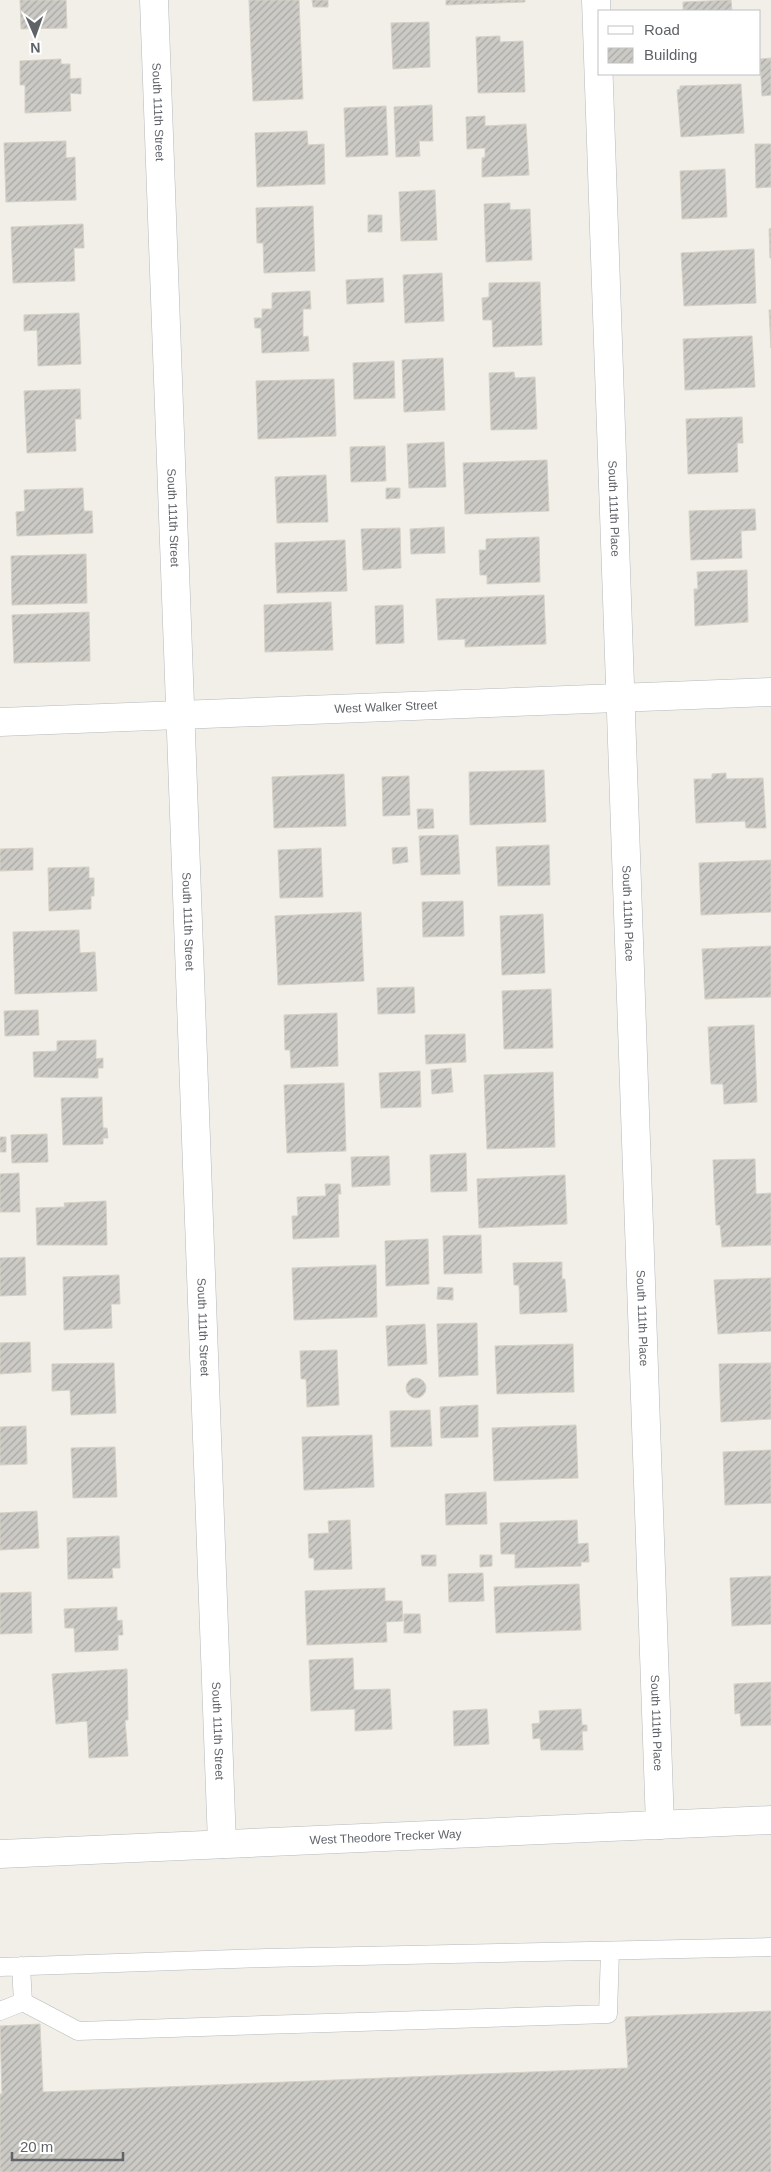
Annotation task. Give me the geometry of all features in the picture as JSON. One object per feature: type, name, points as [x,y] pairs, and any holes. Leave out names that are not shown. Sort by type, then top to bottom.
[{"type":"street","name":"South 111th Street","points":[[154,0],[222,1844]]},
{"type":"street","name":"South 111th Place","points":[[596,0],[598,56]]},
{"type":"street","name":"South 111th Place","points":[[599,75],[660,1825]]},
{"type":"street","name":"West Walker Street","points":[[0,722],[771,692]]},
{"type":"street","name":"West Theodore Trecker Way","points":[[0,1854],[771,1820]]},
{"type":"lane","points":[[0,1967],[266,1958],[771,1947]]},
{"type":"lane","points":[[0,2011],[23,2002],[78,2031],[608,2014],[610,1951]]},
{"type":"lane","points":[[21,1966],[23,2002]]},
{"type":"building","points":[[20,0],[66,0],[67,28],[21,29]]},
{"type":"building","points":[[249,0],[299,0],[303,99],[253,101]]},
{"type":"building","points":[[312,0],[328,0],[328,7],[313,7]]},
{"type":"building","points":[[446,0],[525,0],[525,2],[446,5]]},
{"type":"building","points":[[731,0],[732,10],[683,10],[683,2]]},
{"type":"building","points":[[429,22],[430,67],[393,69],[391,23]]},
{"type":"building","points":[[500,36],[500,42],[523,41],[525,92],[478,93],[476,37]]},
{"type":"building","points":[[771,58],[771,95],[762,96],[761,59]]},
{"type":"building","points":[[61,59],[61,64],[70,64],[70,79],[81,78],[81,94],[70,93],[71,111],[25,113],[25,85],[20,85],[20,61]]},
{"type":"building","points":[[741,84],[744,133],[681,137],[677,90],[680,89],[680,86]]},
{"type":"building","points":[[432,105],[433,141],[419,141],[420,156],[396,157],[394,107]]},
{"type":"building","points":[[386,106],[388,155],[346,157],[344,108]]},
{"type":"building","points":[[485,116],[485,126],[526,124],[529,175],[482,177],[482,158],[485,157],[485,148],[467,149],[466,117]]},
{"type":"building","points":[[307,131],[308,145],[324,144],[325,184],[257,187],[255,133]]},
{"type":"building","points":[[66,141],[66,158],[75,157],[76,200],[6,202],[4,143]]},
{"type":"building","points":[[755,144],[771,144],[771,187],[756,188]]},
{"type":"building","points":[[725,169],[727,217],[682,219],[680,171]]},
{"type":"building","points":[[435,190],[437,240],[401,241],[399,192]]},
{"type":"building","points":[[510,203],[510,210],[530,209],[532,260],[486,262],[484,204]]},
{"type":"building","points":[[313,206],[315,271],[264,273],[263,243],[257,243],[256,208]]},
{"type":"building","points":[[368,215],[382,215],[382,232],[368,232]]},
{"type":"building","points":[[83,224],[84,248],[74,248],[75,281],[13,283],[11,227]]},
{"type":"building","points":[[771,228],[771,258],[770,258],[769,229]]},
{"type":"building","points":[[754,249],[756,303],[684,306],[681,253]]},
{"type":"building","points":[[442,273],[444,321],[405,323],[403,275]]},
{"type":"building","points":[[383,278],[384,302],[347,304],[346,280]]},
{"type":"building","points":[[540,282],[542,345],[493,347],[492,320],[483,320],[482,298],[489,297],[489,283]]},
{"type":"building","points":[[310,291],[311,309],[303,309],[303,337],[308,336],[309,351],[262,353],[261,328],[255,328],[254,318],[262,318],[262,309],[272,309],[272,293]]},
{"type":"building","points":[[769,310],[771,310],[771,348]]},
{"type":"building","points":[[79,313],[81,364],[38,366],[37,330],[24,331],[24,315]]},
{"type":"building","points":[[752,336],[755,387],[685,390],[683,339]]},
{"type":"building","points":[[443,358],[445,410],[404,412],[402,360]]},
{"type":"building","points":[[394,361],[395,398],[354,399],[353,363]]},
{"type":"building","points":[[514,372],[515,378],[535,377],[537,429],[491,430],[489,373]]},
{"type":"building","points":[[334,379],[336,436],[258,439],[256,381]]},
{"type":"building","points":[[80,389],[81,419],[75,419],[76,451],[27,453],[24,391]]},
{"type":"building","points":[[742,417],[743,443],[737,443],[738,472],[688,474],[686,419]]},
{"type":"building","points":[[444,442],[446,487],[409,488],[407,444]]},
{"type":"building","points":[[385,446],[386,481],[351,482],[350,447]]},
{"type":"building","points":[[547,460],[549,511],[465,514],[463,463]]},
{"type":"building","points":[[326,475],[328,522],[277,523],[275,477]]},
{"type":"building","points":[[83,488],[84,511],[92,511],[93,533],[17,536],[16,512],[25,511],[24,490]]},
{"type":"building","points":[[386,488],[400,488],[400,498],[386,499]]},
{"type":"building","points":[[755,509],[756,530],[741,531],[742,558],[691,560],[689,511]]},
{"type":"building","points":[[444,527],[445,553],[411,554],[410,529]]},
{"type":"building","points":[[400,528],[401,568],[363,570],[361,529]]},
{"type":"building","points":[[539,537],[540,582],[487,584],[487,575],[480,575],[479,550],[486,550],[486,539]]},
{"type":"building","points":[[345,540],[347,591],[277,593],[275,543]]},
{"type":"building","points":[[86,554],[87,603],[12,605],[11,556]]},
{"type":"building","points":[[747,570],[748,622],[695,626],[694,589],[698,589],[697,572]]},
{"type":"building","points":[[544,595],[546,644],[465,647],[465,639],[438,640],[436,599]]},
{"type":"building","points":[[331,602],[333,650],[265,652],[264,605]]},
{"type":"building","points":[[403,605],[404,643],[376,644],[375,606]]},
{"type":"building","points":[[89,612],[90,661],[14,663],[12,615]]},
{"type":"building","points":[[544,770],[546,822],[470,825],[469,772]]},
{"type":"building","points":[[726,773],[726,779],[763,778],[766,828],[746,828],[745,821],[696,823],[694,779],[712,779],[712,774]]},
{"type":"building","points":[[344,774],[346,826],[274,828],[272,777]]},
{"type":"building","points":[[409,776],[410,815],[383,816],[382,777]]},
{"type":"building","points":[[417,809],[433,809],[434,828],[418,829]]},
{"type":"building","points":[[458,835],[460,874],[421,875],[419,836]]},
{"type":"building","points":[[549,845],[550,885],[498,886],[496,847]]},
{"type":"building","points":[[407,847],[408,862],[393,864],[392,848]]},
{"type":"building","points":[[33,848],[33,870],[0,871],[0,849]]},
{"type":"building","points":[[321,848],[323,897],[280,898],[278,850]]},
{"type":"building","points":[[771,860],[771,912],[701,915],[699,863]]},
{"type":"building","points":[[89,867],[89,878],[94,878],[94,896],[91,896],[91,909],[49,911],[48,868]]},
{"type":"building","points":[[463,901],[464,936],[423,937],[422,902]]},
{"type":"building","points":[[361,912],[364,981],[278,985],[275,916]]},
{"type":"building","points":[[543,914],[545,973],[502,975],[500,916]]},
{"type":"building","points":[[79,930],[80,953],[95,952],[97,991],[15,994],[13,932]]},
{"type":"building","points":[[771,946],[771,997],[705,999],[702,949]]},
{"type":"building","points":[[414,987],[415,1013],[378,1014],[377,988]]},
{"type":"building","points":[[551,989],[553,1048],[504,1049],[502,991]]},
{"type":"building","points":[[38,1010],[39,1035],[5,1036],[4,1011]]},
{"type":"building","points":[[337,1013],[338,1066],[291,1068],[290,1050],[285,1050],[284,1015]]},
{"type":"building","points":[[754,1025],[757,1102],[724,1104],[723,1084],[711,1084],[708,1027]]},
{"type":"building","points":[[465,1034],[466,1062],[426,1064],[425,1035]]},
{"type":"building","points":[[96,1040],[96,1059],[103,1058],[103,1068],[98,1068],[98,1078],[34,1077],[33,1052],[57,1051],[57,1041]]},
{"type":"building","points":[[451,1068],[453,1092],[432,1094],[431,1070]]},
{"type":"building","points":[[420,1071],[421,1107],[381,1108],[379,1073]]},
{"type":"building","points":[[553,1072],[555,1147],[487,1149],[484,1075]]},
{"type":"building","points":[[344,1083],[346,1151],[287,1153],[284,1085]]},
{"type":"building","points":[[102,1097],[103,1128],[107,1128],[108,1138],[103,1138],[103,1144],[63,1145],[61,1098]]},
{"type":"building","points":[[47,1134],[48,1162],[12,1163],[11,1135]]},
{"type":"building","points":[[0,1137],[6,1137],[6,1152],[0,1152]]},
{"type":"building","points":[[466,1153],[467,1191],[431,1192],[430,1155]]},
{"type":"building","points":[[389,1156],[390,1185],[352,1187],[351,1157]]},
{"type":"building","points":[[755,1159],[756,1194],[771,1193],[771,1245],[722,1247],[720,1225],[716,1225],[713,1160]]},
{"type":"building","points":[[19,1173],[20,1212],[0,1212],[0,1174]]},
{"type":"building","points":[[565,1175],[567,1224],[479,1228],[477,1179]]},
{"type":"building","points":[[325,1184],[340,1184],[341,1194],[338,1194],[339,1237],[293,1239],[292,1216],[298,1216],[297,1197],[326,1196]]},
{"type":"building","points":[[106,1201],[107,1245],[37,1245],[36,1208],[65,1207],[64,1203]]},
{"type":"building","points":[[481,1235],[482,1273],[444,1274],[443,1236]]},
{"type":"building","points":[[428,1239],[429,1284],[386,1286],[385,1241]]},
{"type":"building","points":[[25,1257],[26,1295],[0,1296],[0,1258]]},
{"type":"building","points":[[562,1262],[562,1279],[565,1279],[567,1312],[520,1314],[519,1285],[514,1285],[513,1263]]},
{"type":"building","points":[[376,1265],[377,1317],[294,1320],[292,1268]]},
{"type":"building","points":[[119,1275],[120,1304],[111,1304],[112,1328],[64,1330],[63,1277]]},
{"type":"building","points":[[771,1278],[771,1331],[718,1334],[714,1280]]},
{"type":"building","points":[[438,1287],[453,1288],[453,1300],[437,1299]]},
{"type":"building","points":[[477,1323],[478,1375],[439,1377],[437,1324]]},
{"type":"building","points":[[425,1324],[427,1364],[388,1366],[386,1326]]},
{"type":"building","points":[[30,1342],[31,1372],[0,1374],[0,1343]]},
{"type":"building","points":[[573,1344],[574,1392],[497,1394],[495,1346]]},
{"type":"building","points":[[337,1350],[339,1405],[307,1407],[306,1379],[301,1379],[300,1351]]},
{"type":"building","points":[[114,1363],[116,1413],[71,1415],[70,1390],[52,1391],[52,1364]]},
{"type":"building","points":[[771,1363],[771,1419],[721,1422],[719,1364]]},
{"type":"building","points":[[412,1378],[420,1378],[426,1384],[426,1392],[420,1398],[412,1398],[406,1392],[406,1384]]},
{"type":"building","points":[[478,1405],[478,1437],[441,1438],[440,1407]]},
{"type":"building","points":[[430,1410],[432,1446],[391,1447],[390,1411]]},
{"type":"building","points":[[576,1425],[578,1478],[494,1481],[492,1428]]},
{"type":"building","points":[[26,1426],[27,1464],[0,1465],[0,1427]]},
{"type":"building","points":[[372,1435],[374,1487],[304,1490],[302,1437]]},
{"type":"building","points":[[115,1447],[117,1497],[73,1498],[71,1448]]},
{"type":"building","points":[[771,1450],[771,1503],[725,1505],[723,1452]]},
{"type":"building","points":[[486,1492],[487,1524],[446,1525],[445,1494]]},
{"type":"building","points":[[37,1511],[39,1548],[0,1550],[0,1513]]},
{"type":"building","points":[[350,1520],[352,1569],[314,1570],[314,1558],[309,1558],[308,1534],[329,1533],[328,1521]]},
{"type":"building","points":[[577,1520],[578,1544],[588,1543],[589,1562],[581,1562],[581,1566],[515,1568],[515,1554],[501,1554],[500,1523]]},
{"type":"building","points":[[119,1536],[120,1568],[112,1568],[113,1578],[68,1579],[67,1538]]},
{"type":"building","points":[[421,1555],[436,1555],[436,1566],[422,1566]]},
{"type":"building","points":[[480,1555],[492,1555],[492,1566],[480,1567]]},
{"type":"building","points":[[483,1573],[484,1601],[449,1602],[448,1574]]},
{"type":"building","points":[[771,1576],[771,1624],[732,1626],[730,1578]]},
{"type":"building","points":[[579,1584],[581,1630],[496,1633],[494,1587]]},
{"type":"building","points":[[385,1588],[385,1601],[402,1601],[403,1621],[386,1622],[387,1642],[307,1645],[305,1591]]},
{"type":"building","points":[[31,1592],[32,1633],[0,1634],[0,1593]]},
{"type":"building","points":[[117,1607],[117,1621],[122,1620],[123,1635],[118,1635],[118,1650],[75,1652],[74,1628],[65,1628],[64,1609]]},
{"type":"building","points":[[404,1614],[420,1614],[421,1633],[404,1633]]},
{"type":"building","points":[[353,1658],[354,1690],[390,1689],[392,1729],[355,1731],[355,1709],[311,1711],[309,1660]]},
{"type":"building","points":[[127,1669],[128,1720],[125,1720],[128,1756],[89,1758],[87,1721],[56,1724],[52,1674]]},
{"type":"building","points":[[771,1682],[771,1725],[741,1726],[740,1713],[735,1714],[734,1684]]},
{"type":"building","points":[[487,1709],[489,1744],[454,1746],[453,1711]]},
{"type":"building","points":[[581,1709],[582,1725],[587,1725],[587,1731],[582,1731],[583,1750],[541,1750],[540,1738],[533,1739],[532,1724],[540,1723],[539,1711]]},
{"type":"building","points":[[771,2011],[771,2172],[0,2172],[0,2094],[2,2094],[0,2026],[40,2024],[43,2092],[628,2068],[625,2017]]}]
